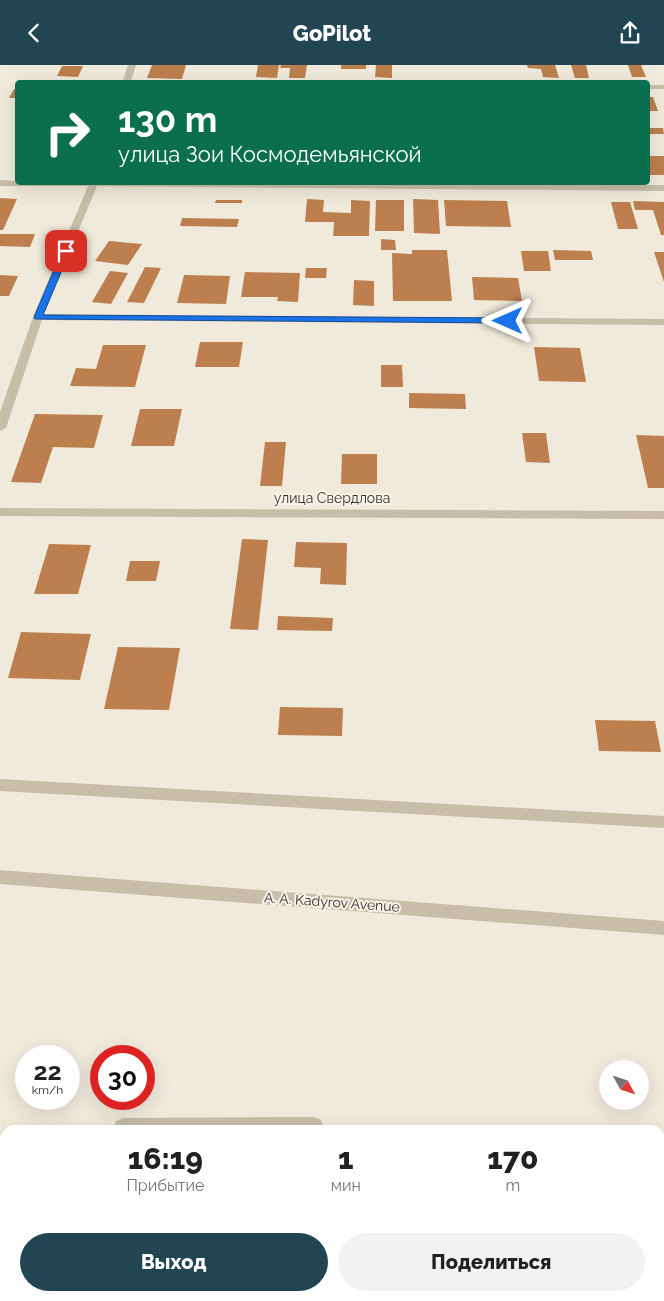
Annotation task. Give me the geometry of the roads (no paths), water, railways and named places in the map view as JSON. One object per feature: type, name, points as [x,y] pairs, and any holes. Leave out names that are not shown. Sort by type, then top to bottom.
[{"type":"street","points":[[127,80],[132,65]]},
{"type":"street","points":[[650,87],[664,87]]},
{"type":"street","points":[[0,183],[15,183]]},
{"type":"street","points":[[0,428],[38,317],[93,185]]},
{"type":"street","points":[[284,185],[664,189]]},
{"type":"street","points":[[38,317],[664,322]]},
{"type":"street","name":"улица Свердлова","points":[[0,512],[664,515]]},
{"type":"street","points":[[0,785],[664,822]]},
{"type":"street","name":"A. A. Kadyrov Avenue","points":[[0,877],[664,928]]}]
